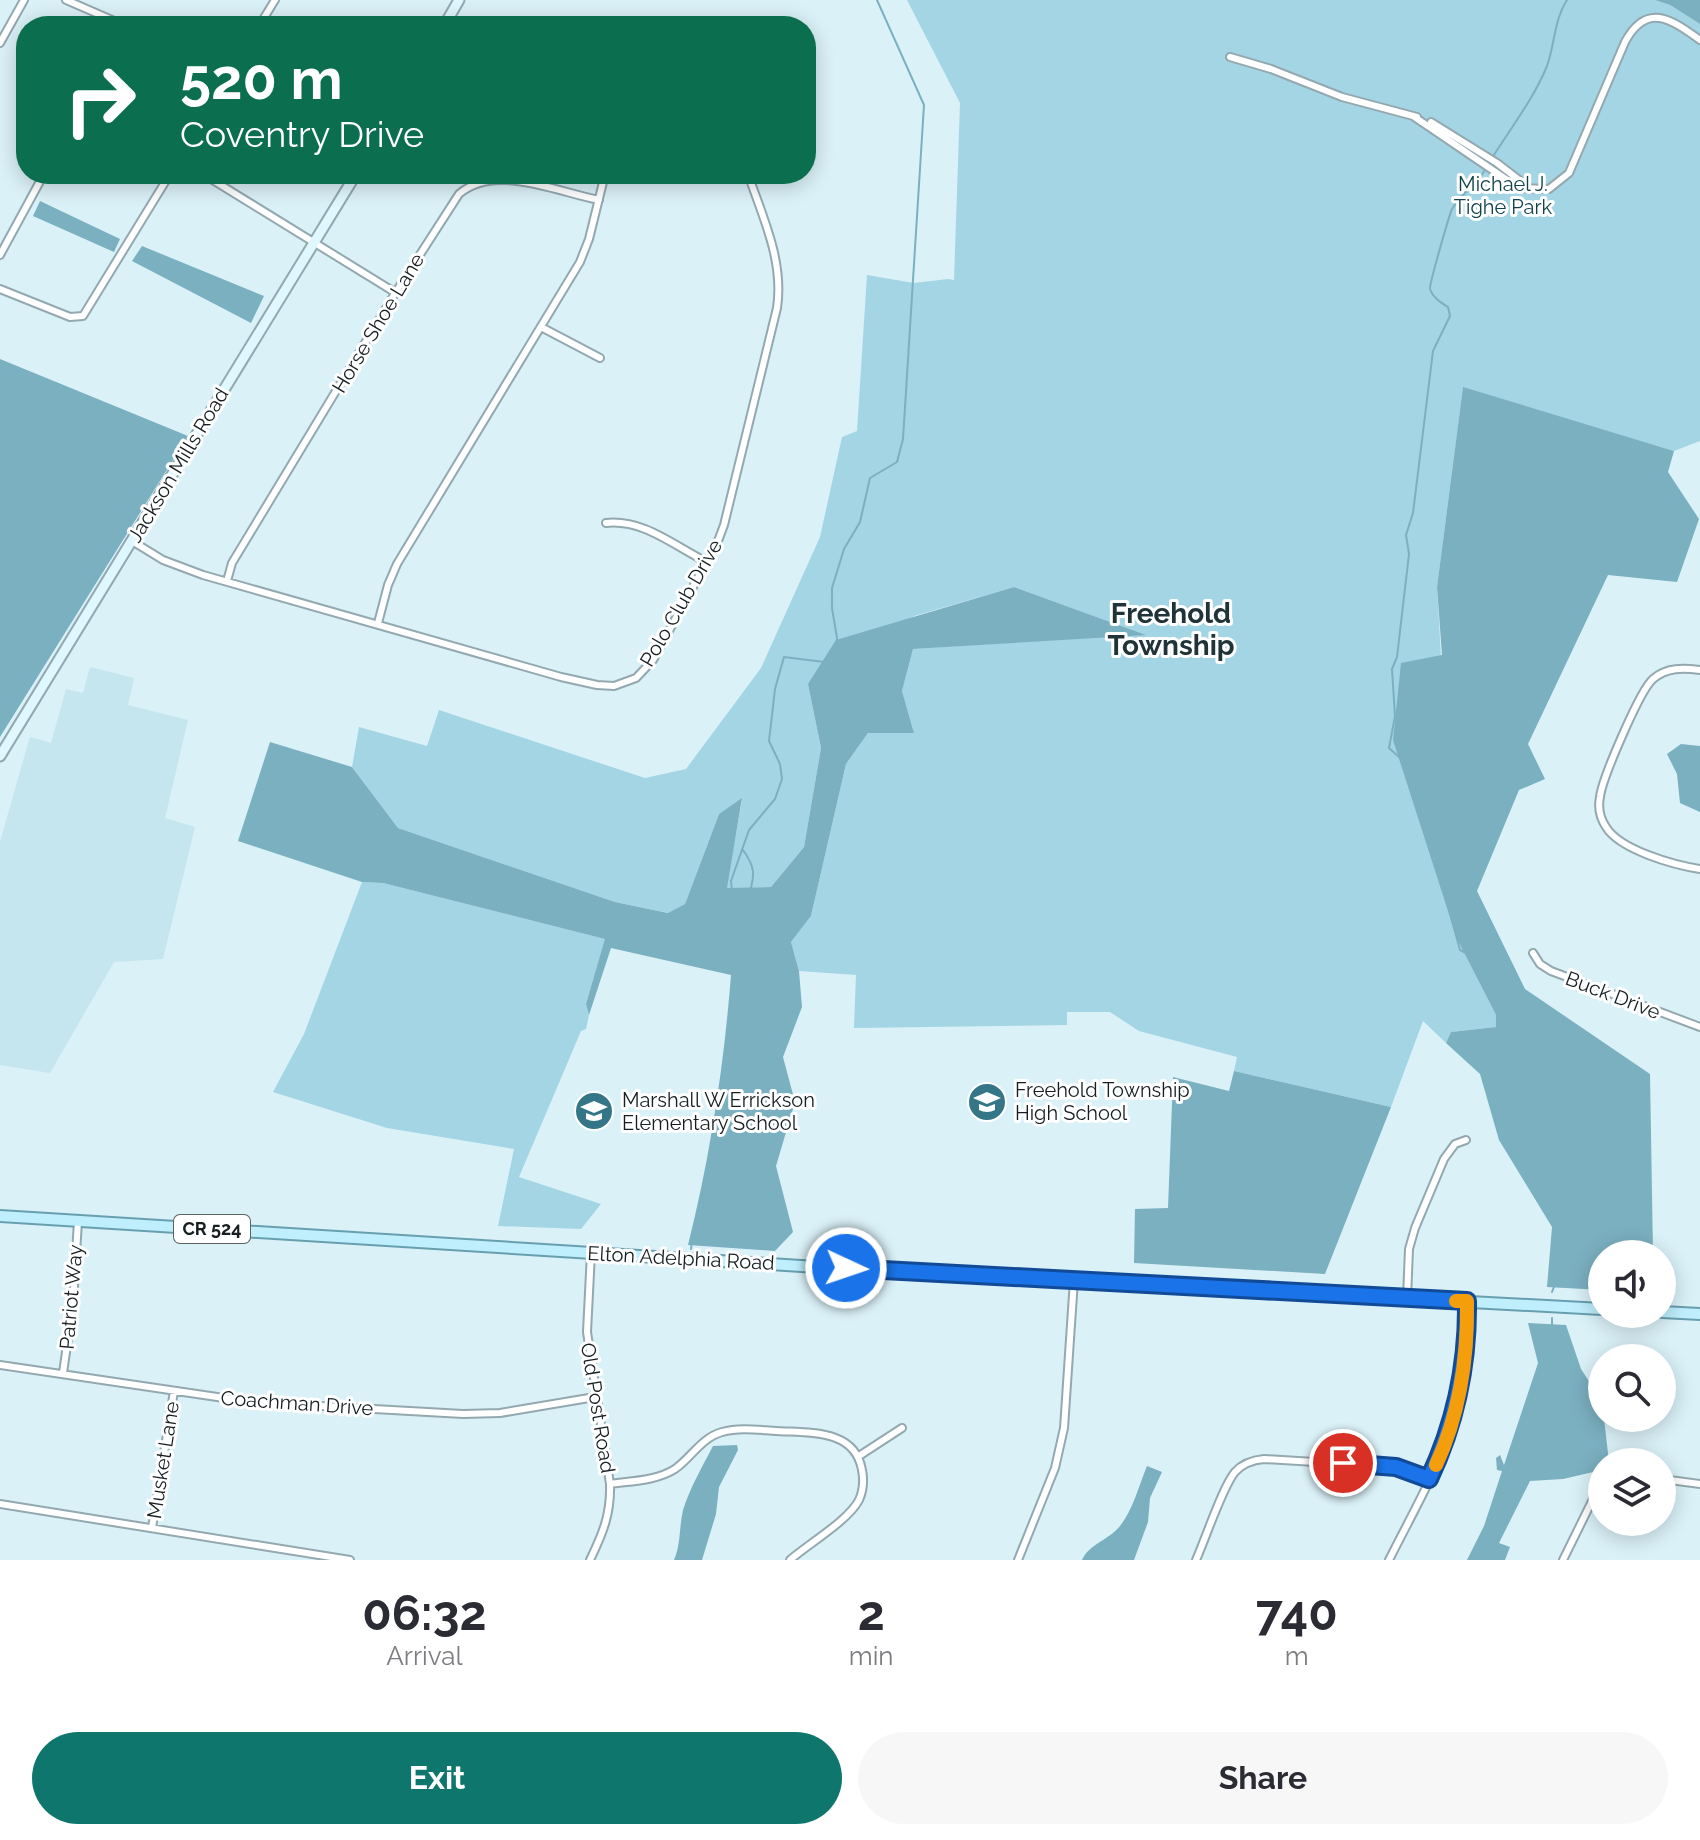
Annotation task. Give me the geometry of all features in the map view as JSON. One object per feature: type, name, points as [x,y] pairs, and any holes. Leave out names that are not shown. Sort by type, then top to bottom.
[{"type":"main road","name":"Jackson Mills Road","points":[[0,756],[350,184]]},
{"type":"main road","name":"Elton Adelphia Road","points":[[0,1216],[591,1253],[1588,1308]]},
{"type":"main road","points":[[1676,1313],[1700,1314]]},
{"type":"street","points":[[0,43],[2,32],[24,0]]},
{"type":"street","points":[[66,0],[102,16]]},
{"type":"street","points":[[1230,57],[1271,69],[1342,97],[1413,116],[1484,159],[1519,188],[1532,190],[1554,186],[1569,173],[1625,42],[1636,26],[1647,19],[1667,19],[1700,40]]},
{"type":"street","points":[[0,255],[39,184]]},
{"type":"street","points":[[0,289],[70,317],[86,313],[164,184]]},
{"type":"street","points":[[219,184],[396,293]]},
{"type":"street","name":"Horse Shoe Lane","points":[[227,581],[232,563],[455,198],[475,184]]},
{"type":"street","name":"Horse Shoe Lane","points":[[527,184],[599,200]]},
{"type":"street","points":[[378,623],[397,564],[585,252],[603,184]]},
{"type":"street","name":"Polo Club Drive","points":[[132,541],[177,566],[561,677],[614,686],[636,678],[649,666],[724,525],[779,294],[777,262],[751,184]]},
{"type":"street","points":[[541,327],[600,358]]},
{"type":"street","points":[[606,523],[623,521],[640,526],[707,562]]},
{"type":"street","points":[[1700,670],[1674,669],[1660,674],[1648,684],[1603,786],[1599,807],[1606,827],[1619,841],[1700,869]]},
{"type":"street","name":"Buck Drive","points":[[1533,953],[1540,964],[1551,971],[1700,1027]]},
{"type":"street","points":[[1407,1298],[1409,1249],[1415,1228],[1444,1159],[1455,1144],[1466,1140]]},
{"type":"street","name":"Patriot Way","points":[[63,1373],[73,1303],[78,1221]]},
{"type":"street","name":"Old Post Road","points":[[590,1560],[608,1517],[610,1484],[587,1332],[591,1253]]},
{"type":"street","points":[[1018,1560],[1055,1468],[1064,1428],[1074,1280]]},
{"type":"street","points":[[1389,1560],[1448,1435],[1460,1395],[1467,1301]]},
{"type":"street","name":"Coachman Drive","points":[[0,1365],[251,1402],[463,1414],[500,1413],[595,1397]]},
{"type":"street","name":"Musket Lane","points":[[152,1528],[174,1391]]},
{"type":"street","points":[[859,1456],[902,1428]]},
{"type":"street","points":[[610,1484],[666,1473],[708,1438],[734,1429],[827,1435],[843,1441],[859,1456],[863,1484],[854,1508],[790,1560]]},
{"type":"street","points":[[1196,1560],[1232,1476],[1252,1460],[1396,1467],[1429,1479]]},
{"type":"street","points":[[1676,1481],[1700,1484]]},
{"type":"street","points":[[0,1504],[350,1560]]},
{"type":"street","points":[[1563,1560],[1588,1509]]},
{"type":"shaded area","points":[[1655,0],[1700,0],[1700,24],[1670,5]]},
{"type":"shaded area","points":[[40,201],[120,239],[114,252],[33,216]]},
{"type":"shaded area","points":[[142,246],[264,296],[251,323],[132,261]]},
{"type":"shaded area","points":[[0,359],[188,436],[0,737]]},
{"type":"shaded area","points":[[1463,387],[1674,451],[1668,472],[1699,519],[1677,582],[1608,575],[1528,744],[1545,779],[1519,790],[1477,891],[1525,989],[1650,1074],[1653,1240],[1588,1240],[1588,1289],[1547,1287],[1552,1227],[1499,1140],[1480,1074],[1446,1043],[1451,1032],[1496,1027],[1496,1015],[1457,939],[1393,740],[1401,663],[1442,655],[1437,587]]},
{"type":"shaded area","points":[[1014,587],[1146,635],[913,649],[902,691],[914,733],[868,733],[846,764],[811,916],[791,942],[799,971],[802,1007],[783,1057],[795,1102],[776,1166],[793,1232],[775,1251],[688,1245],[715,1111],[731,975],[611,948],[589,1015],[586,1004],[605,939],[383,883],[362,882],[238,841],[270,742],[352,767],[398,828],[615,902],[668,913],[685,904],[719,814],[742,798],[727,888],[771,887],[804,847],[821,748],[808,684],[836,640]]},
{"type":"shaded area","points":[[90,667],[134,678],[128,705],[188,720],[165,818],[195,827],[163,959],[114,962],[50,1073],[0,1065],[0,842],[29,740],[31,737],[51,743],[66,689],[83,693]]},
{"type":"shaded area","points":[[1681,744],[1700,746],[1700,812],[1680,803],[1677,774],[1667,754]]},
{"type":"shaded area","points":[[1234,1071],[1391,1107],[1325,1274],[1134,1263],[1135,1209],[1168,1208],[1173,1077],[1229,1091]]},
{"type":"shaded area","points":[[1528,1323],[1566,1325],[1581,1369],[1588,1380],[1588,1432],[1606,1432],[1607,1448],[1588,1448],[1588,1473],[1530,1481],[1499,1543],[1510,1547],[1505,1560],[1467,1560],[1484,1526],[1502,1471],[1497,1470],[1496,1458],[1500,1455],[1504,1465],[1538,1363]]},
{"type":"shaded area","points":[[737,1445],[738,1450],[719,1487],[716,1514],[702,1560],[674,1560],[683,1510],[713,1446]]},
{"type":"shaded area","points":[[1147,1466],[1162,1472],[1150,1498],[1148,1522],[1134,1560],[1082,1560],[1089,1550],[1125,1520]]},
{"type":"green space","name":"Michael J. Tighe Park","points":[[907,0],[1655,0],[1670,5],[1700,24],[1700,441],[1674,451],[1463,388],[1437,587],[1457,939],[1496,1015],[1496,1027],[1451,1032],[1446,1043],[1423,1021],[1391,1107],[1234,1071],[1237,1057],[1139,1031],[1110,1012],[1067,1012],[1067,1025],[854,1028],[856,975],[799,971],[791,942],[811,916],[846,764],[868,733],[914,733],[902,691],[913,649],[1143,634],[1014,587],[914,616],[808,684],[821,748],[804,847],[771,887],[726,889],[742,800],[719,814],[685,904],[669,913],[615,902],[398,828],[352,767],[359,727],[427,746],[439,710],[645,778],[686,769],[761,668],[820,537],[842,437],[857,431],[867,275],[914,283],[954,280],[960,103]]},
{"type":"green space","points":[[362,882],[383,883],[606,939],[586,1004],[589,1015],[586,1029],[581,1031],[519,1177],[601,1204],[581,1229],[498,1226],[514,1149],[387,1128],[273,1092],[304,1034]]},
{"type":"waterway","points":[[743,850],[752,868],[752,911],[777,940],[772,954],[777,999],[768,1028],[757,1034],[731,1021],[729,1011],[740,982],[741,966],[735,957],[734,934],[738,913],[733,902],[731,881],[749,830],[775,799],[782,779],[780,764],[769,741],[775,689],[784,657],[824,662],[836,653],[832,588],[844,549],[860,522],[870,478],[897,462],[903,439],[924,105],[877,0]]},
{"type":"waterway","points":[[1492,158],[1542,78],[1567,0]]},
{"type":"waterway","points":[[1485,170],[1452,209],[1430,289],[1448,307],[1450,316],[1433,351],[1413,513],[1406,535],[1409,554],[1397,657],[1392,669],[1395,716],[1389,748],[1409,766],[1423,792],[1425,833],[1444,880],[1460,950],[1494,967],[1545,1012],[1564,1021],[1577,1047],[1618,1056],[1627,1066],[1628,1073],[1617,1088],[1574,1215],[1577,1239],[1563,1263],[1552,1292]]},
{"type":"waterway","points":[[691,1249],[723,1124],[731,1110],[753,1096],[764,1081],[766,1067],[757,1035]]},
{"type":"waterway","points":[[1486,1560],[1508,1503],[1522,1489],[1520,1469],[1552,1362],[1552,1318]]},
{"type":"slow traffic","points":[[1436,1465],[1455,1416],[1464,1365],[1467,1301],[1456,1301]]},
{"type":"place","name":"Freehold Township High School","points":[[987,1102]]},
{"type":"place","name":"Marshall W Errickson Elementary School","points":[[594,1111]]},
{"type":"district","name":"Freehold Township","points":[[1171,629]]},
{"type":"route","points":[[846,1268],[1467,1301],[1460,1395],[1448,1435],[1429,1479],[1396,1467],[1343,1463]]}]
